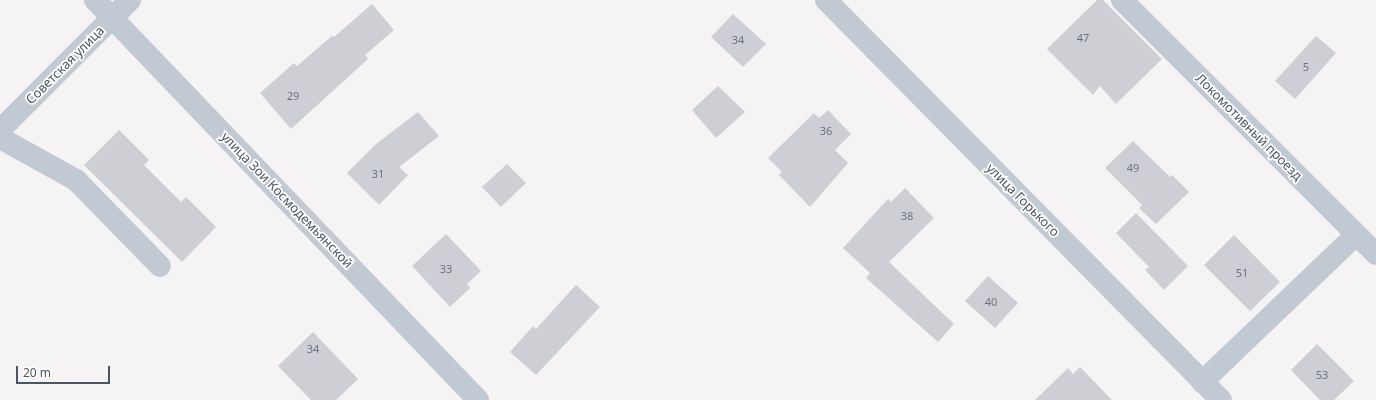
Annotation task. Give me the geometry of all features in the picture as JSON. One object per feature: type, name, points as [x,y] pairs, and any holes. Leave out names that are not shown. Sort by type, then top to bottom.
[{"type":"street","name":"улица Зои Космодемьянской","points":[[95,0],[478,400]]},
{"type":"street","name":"Советская улица","points":[[0,130],[130,0]]},
{"type":"street","name":"улица Горького","points":[[826,0],[1221,400]]},
{"type":"street","name":"Локомотивный проезд","points":[[1122,0],[1376,254]]},
{"type":"street","points":[[0,138],[76,180],[160,266]]},
{"type":"street","points":[[1202,382],[1356,235]]},
{"type":"building","points":[[1097,0],[1103,0],[1162,59],[1116,104],[1100,86],[1093,95],[1047,49]]},
{"type":"building","points":[[372,4],[394,30],[365,55],[368,59],[291,129],[260,93],[294,63],[297,66],[332,36],[334,37]]},
{"type":"building","points":[[733,14],[766,44],[743,67],[711,37]]},
{"type":"building","points":[[1316,36],[1336,53],[1295,99],[1275,81]]},
{"type":"building","points":[[718,86],[745,112],[716,138],[692,110]]},
{"type":"building","points":[[828,110],[851,134],[835,150],[848,163],[810,207],[779,175],[782,172],[768,158],[814,113],[819,118]]},
{"type":"building","points":[[418,112],[439,136],[399,167],[408,175],[379,205],[347,173],[376,144]]},
{"type":"building","points":[[119,130],[149,160],[144,165],[181,202],[186,197],[216,227],[182,262],[84,165]]},
{"type":"building","points":[[1133,141],[1170,177],[1172,175],[1189,192],[1156,224],[1139,208],[1142,205],[1105,168]]},
{"type":"building","points":[[507,164],[526,183],[501,207],[482,187]]},
{"type":"building","points":[[905,188],[934,218],[889,262],[954,324],[938,342],[866,278],[870,273],[843,248],[888,199],[891,202]]},
{"type":"building","points":[[1136,213],[1188,266],[1164,290],[1145,270],[1149,267],[1116,233]]},
{"type":"building","points":[[446,234],[481,271],[467,284],[470,288],[450,307],[412,266]]},
{"type":"building","points":[[1234,235],[1280,282],[1250,311],[1204,265]]},
{"type":"building","points":[[988,276],[1018,303],[995,328],[965,301]]},
{"type":"building","points":[[576,285],[600,307],[536,375],[510,352],[533,326],[536,329]]},
{"type":"building","points":[[313,332],[358,379],[336,400],[311,400],[278,366]]},
{"type":"building","points":[[1317,344],[1354,381],[1334,400],[1320,400],[1291,370]]},
{"type":"building","points":[[1080,367],[1112,400],[1035,400],[1068,368],[1073,374]]}]
